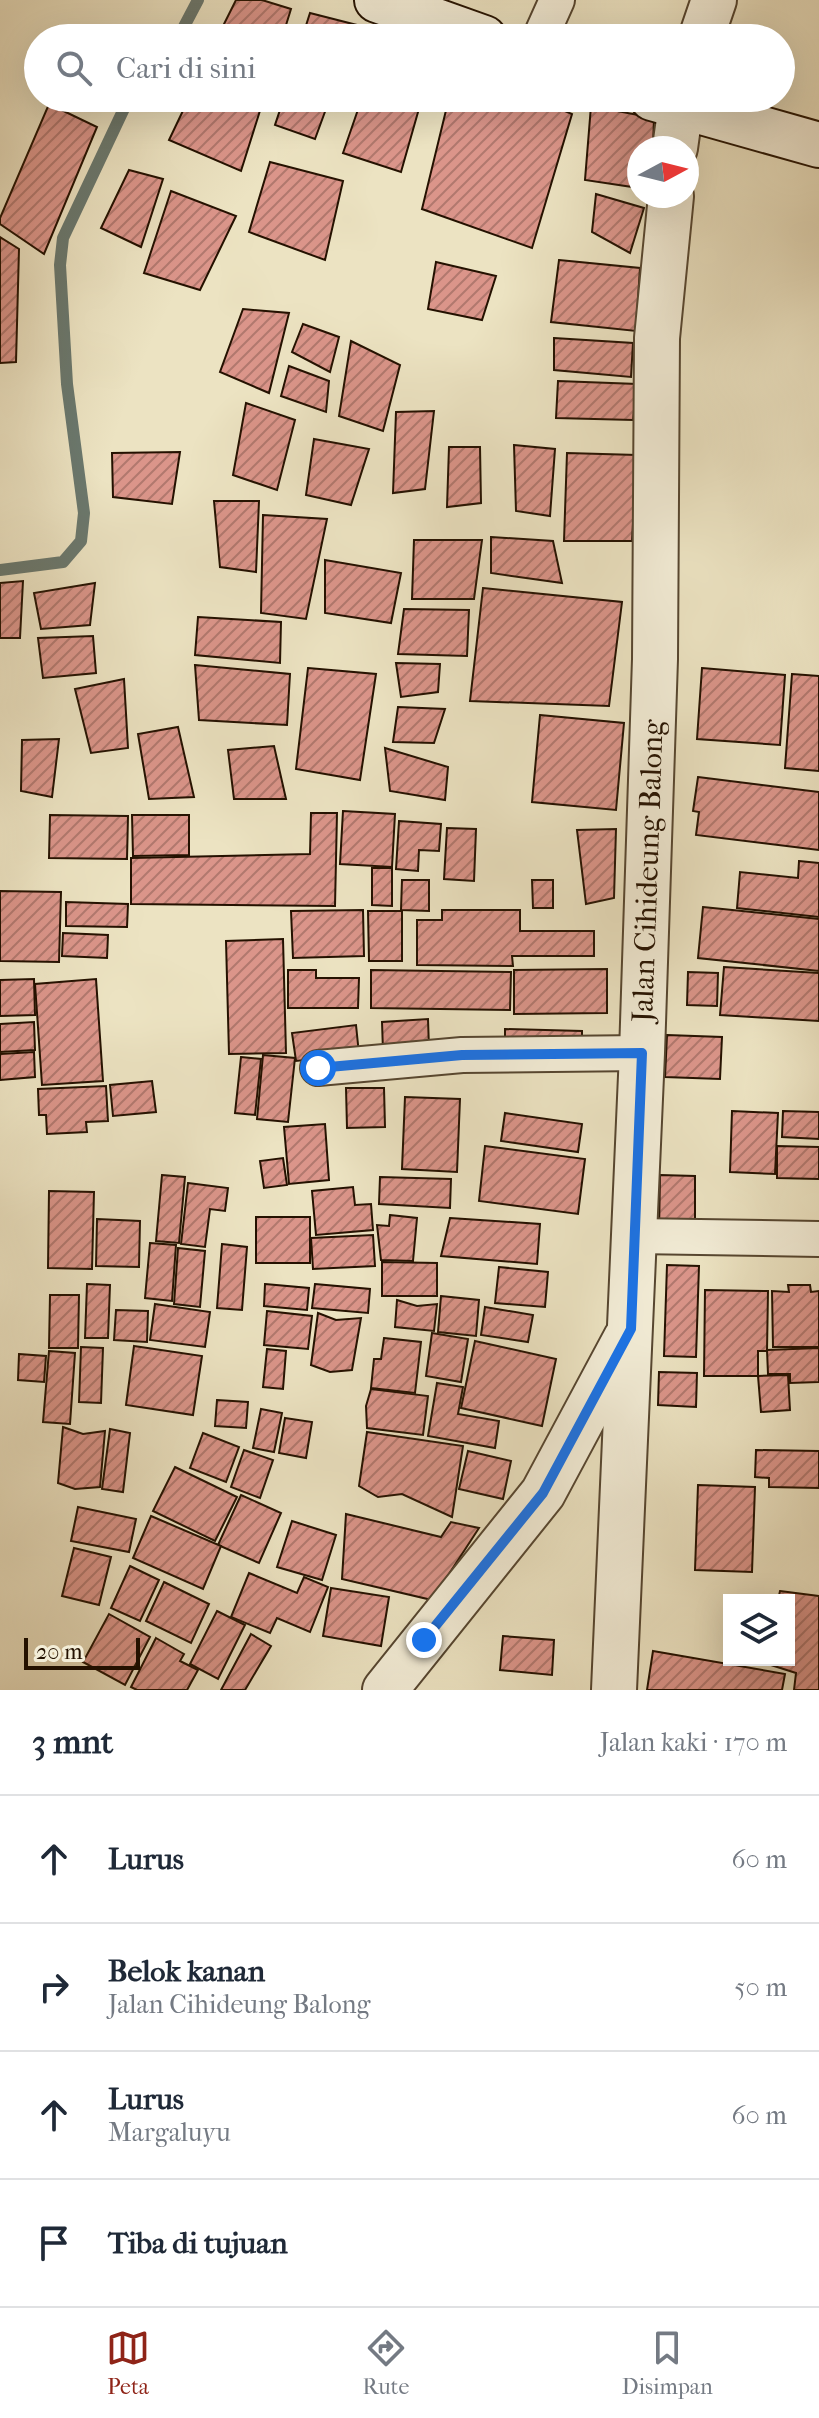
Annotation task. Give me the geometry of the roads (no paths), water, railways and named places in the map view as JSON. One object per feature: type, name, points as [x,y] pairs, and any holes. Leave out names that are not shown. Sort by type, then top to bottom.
[{"type":"street","points":[[377,0],[445,24]]},
{"type":"street","points":[[546,24],[557,0]]},
{"type":"street","points":[[706,24],[714,0]]},
{"type":"street","points":[[672,113],[819,145]]},
{"type":"street","name":"Jalan Cihideung Balong","points":[[614,1690],[635,1236],[655,659],[657,338],[670,208]]},
{"type":"street","points":[[318,1068],[462,1055],[642,1053]]},
{"type":"street","points":[[635,1236],[819,1239]]},
{"type":"street","points":[[385,1690],[543,1493],[631,1329]]},
{"type":"waterway","points":[[185,24],[198,0]]},
{"type":"waterway","points":[[0,570],[63,562],[81,541],[84,513],[67,384],[60,265],[63,238],[122,112]]}]
